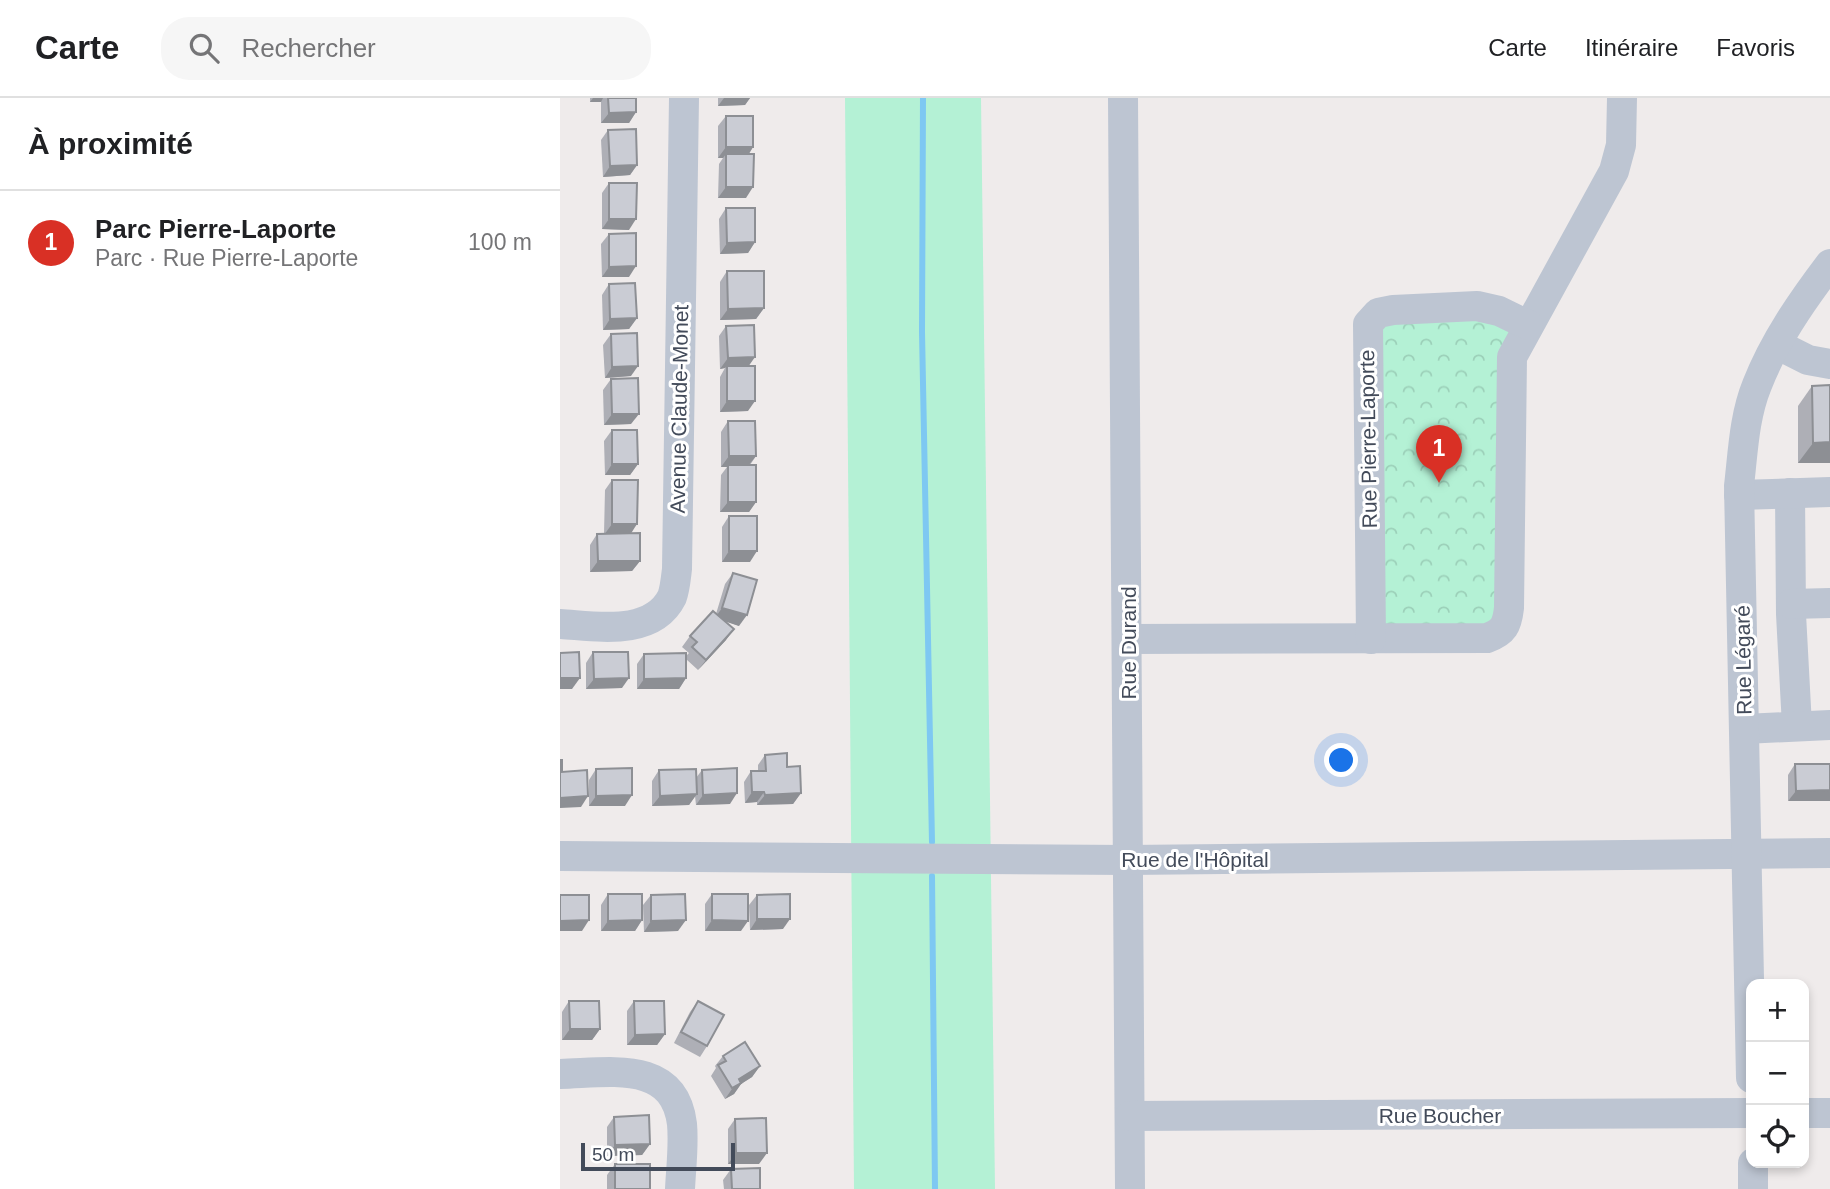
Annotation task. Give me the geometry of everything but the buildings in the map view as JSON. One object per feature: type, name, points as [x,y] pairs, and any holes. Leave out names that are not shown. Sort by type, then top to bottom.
[{"type":"street","name":"Avenue Claude-Monet","points":[[560,624],[609,627],[635,625],[656,616],[672,596],[677,569],[684,98]]},
{"type":"street","name":"Rue Durand","points":[[1123,98],[1130,1189]]},
{"type":"street","points":[[1128,639],[1488,638],[1501,633],[1507,622],[1512,357],[1614,171],[1621,145],[1622,98]]},
{"type":"street","name":"Rue Légaré","points":[[1750,1042],[1739,495],[1745,432],[1757,385],[1777,345],[1799,306],[1830,264]]},
{"type":"street","name":"Rue Pierre-Laporte","points":[[1371,639],[1367,324],[1378,313],[1393,310],[1477,306],[1499,311],[1528,325]]},
{"type":"street","points":[[1777,345],[1808,360],[1830,364]]},
{"type":"street","points":[[1739,495],[1830,492]]},
{"type":"street","points":[[1790,493],[1791,609],[1797,726]]},
{"type":"street","points":[[1742,616],[1830,603]]},
{"type":"street","points":[[1744,729],[1830,725]]},
{"type":"street","name":"Rue de l'Hôpital","points":[[560,856],[1128,860],[1830,853]]},
{"type":"street","points":[[560,1074],[631,1073],[653,1077],[668,1090],[678,1105],[682,1127],[680,1189]]},
{"type":"street","name":"Rue Boucher","points":[[1130,1116],[1746,1113]]},
{"type":"street","points":[[1809,1113],[1830,1113]]},
{"type":"street","points":[[1753,1168],[1753,1189]]},
{"type":"green space","points":[[845,98],[981,98],[995,1189],[854,1189]]},
{"type":"green space","points":[[1378,313],[1528,325],[1507,622],[1371,639]]},
{"type":"waterway","points":[[923,98],[922,332],[932,842]]},
{"type":"waterway","points":[[932,876],[935,1189]]},
{"type":"place","name":"Parc Pierre-Laporte","points":[[1439,483]]}]
